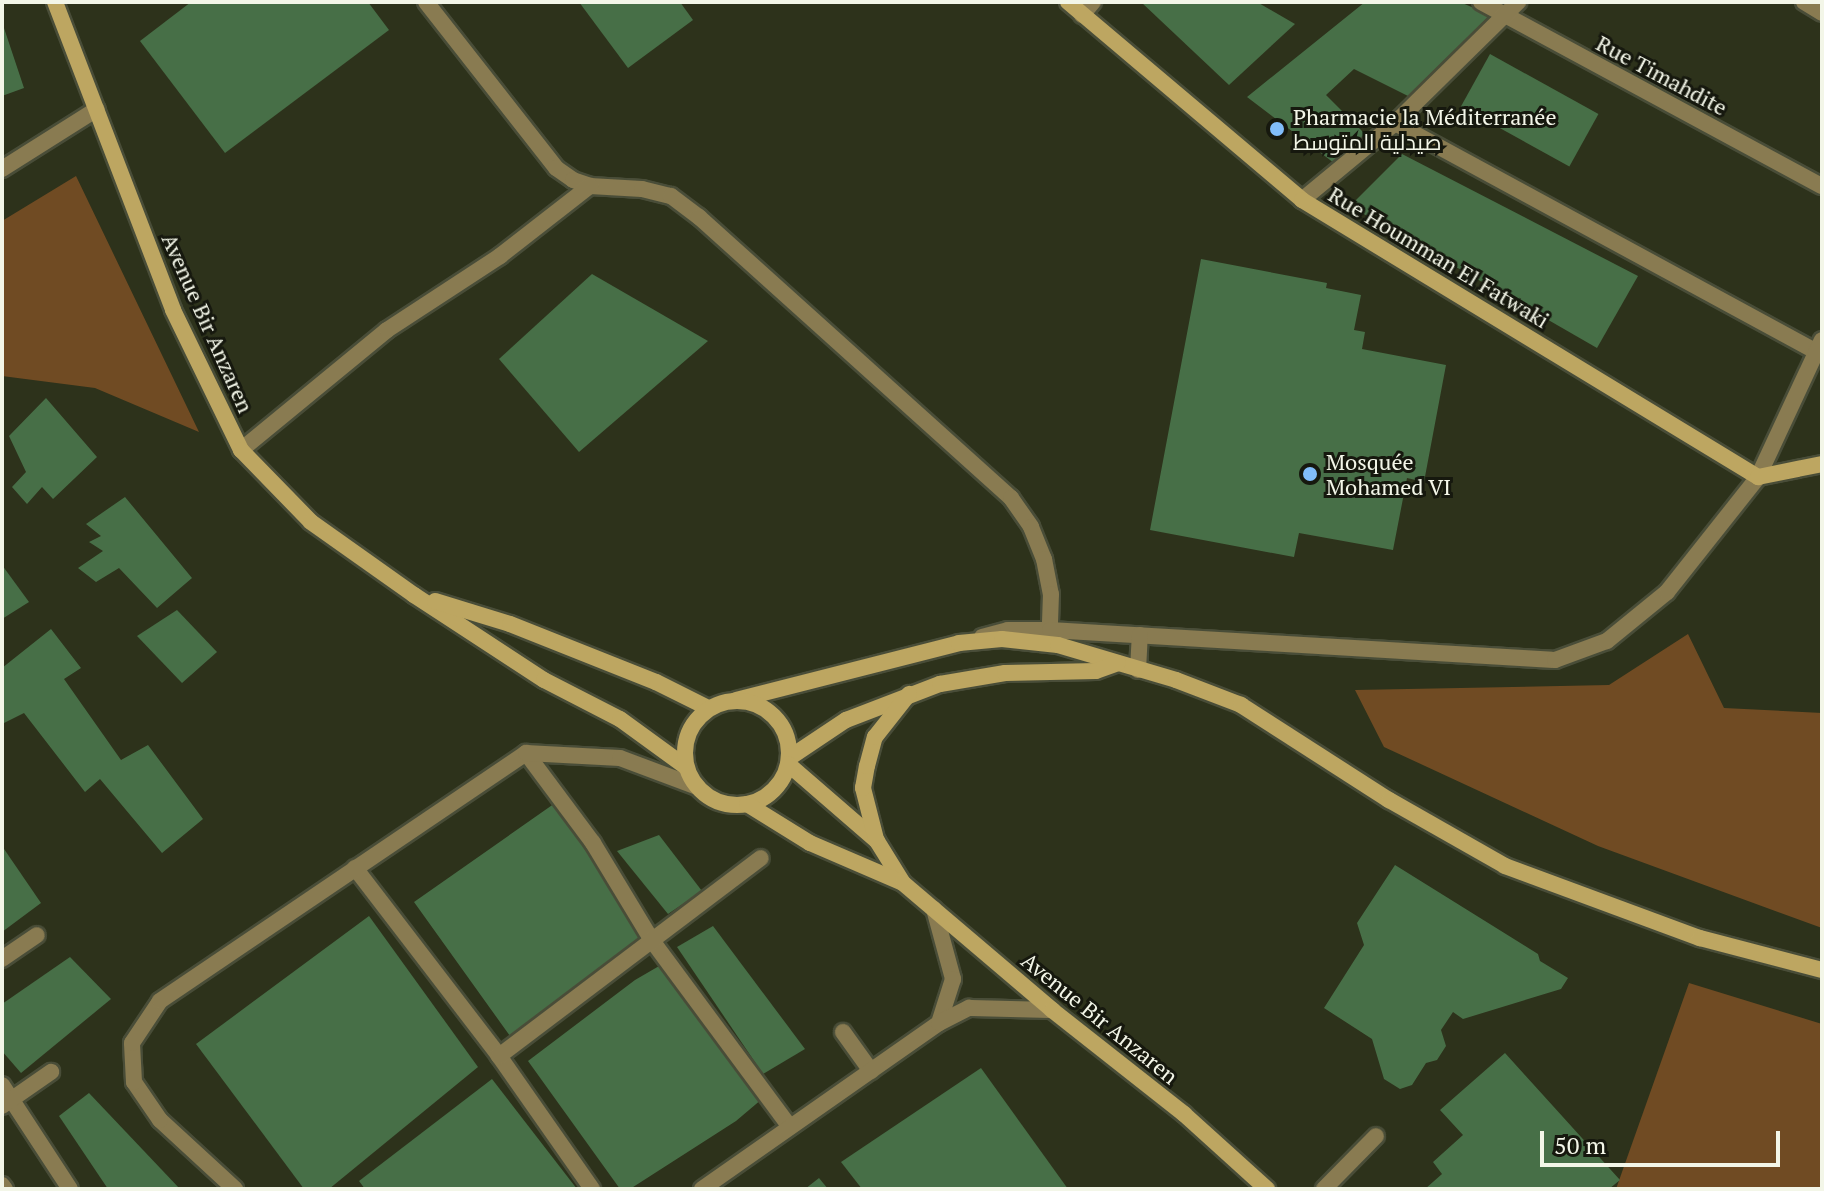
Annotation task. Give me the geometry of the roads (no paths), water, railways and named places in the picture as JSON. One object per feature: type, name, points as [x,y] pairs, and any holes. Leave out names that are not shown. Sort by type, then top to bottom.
[{"type":"street","name":"Avenue Bir Anzaren","points":[[55,2],[173,310],[241,450],[311,522],[414,595],[544,680],[620,719],[686,767]]},
{"type":"street","points":[[426,2],[556,168],[573,180],[590,186],[642,189],[671,196],[699,217],[995,481],[1031,527],[1044,559],[1051,594],[1050,630]]},
{"type":"street","name":"Rue Houmman El Fatwaki","points":[[1068,2],[1087,9],[1302,200],[1758,477]]},
{"type":"street","name":"Rue Timahdite","points":[[1481,2],[1822,186]]},
{"type":"street","points":[[1302,200],[1395,123],[1518,2]]},
{"type":"street","points":[[1804,2],[1822,13]]},
{"type":"street","points":[[2,169],[97,109]]},
{"type":"street","points":[[974,641],[1008,630],[1050,630],[1555,660],[1607,641],[1667,592],[1758,477],[1819,346],[1395,123]]},
{"type":"street","points":[[241,450],[387,330],[500,256],[590,186]]},
{"type":"street","points":[[1758,477],[1822,464]]},
{"type":"street","name":"Avenue Bir Anzaren","points":[[414,595],[510,624],[656,682],[708,708]]},
{"type":"street","points":[[1138,670],[1140,635]]},
{"type":"street","points":[[697,787],[686,767],[684,750],[696,719],[708,708],[943,646],[1002,639],[1058,645],[1241,705],[1389,800],[1505,866],[1700,938],[1822,970]]},
{"type":"street","points":[[789,761],[846,720],[909,694],[973,677],[1038,671],[1084,672],[1118,663]]},
{"type":"street","points":[[877,841],[863,788],[867,766],[875,737],[909,694]]},
{"type":"street","points":[[235,1189],[160,1120],[134,1082],[132,1043],[160,1001],[526,753],[620,758],[697,787],[720,802],[747,804],[759,800],[778,786],[789,761],[787,736],[776,717],[758,704],[736,700]]},
{"type":"street","points":[[526,753],[593,843],[653,942],[790,1127]]},
{"type":"street","name":"Avenue Bir Anzaren","points":[[789,761],[877,841],[903,883]]},
{"type":"street","name":"Avenue Bir Anzaren","points":[[747,804],[810,843],[903,883],[1052,1010],[1184,1114],[1267,1189]]},
{"type":"street","points":[[499,1056],[761,858]]},
{"type":"street","points":[[355,868],[499,1056],[592,1189]]},
{"type":"street","points":[[934,909],[953,979],[939,1023]]},
{"type":"street","points":[[2,959],[37,935]]},
{"type":"street","points":[[702,1189],[939,1023],[969,1008],[1052,1010]]},
{"type":"street","points":[[843,1032],[871,1071]]},
{"type":"street","points":[[51,1072],[5,1097],[70,1189]]},
{"type":"street","points":[[1324,1189],[1376,1136]]},
{"type":"place","name":"Pharmacie la Méditerranée صيدلية المتوسط","points":[[1277,129]]},
{"type":"place","name":"Mosquée Mohamed VI","points":[[1310,474]]}]
